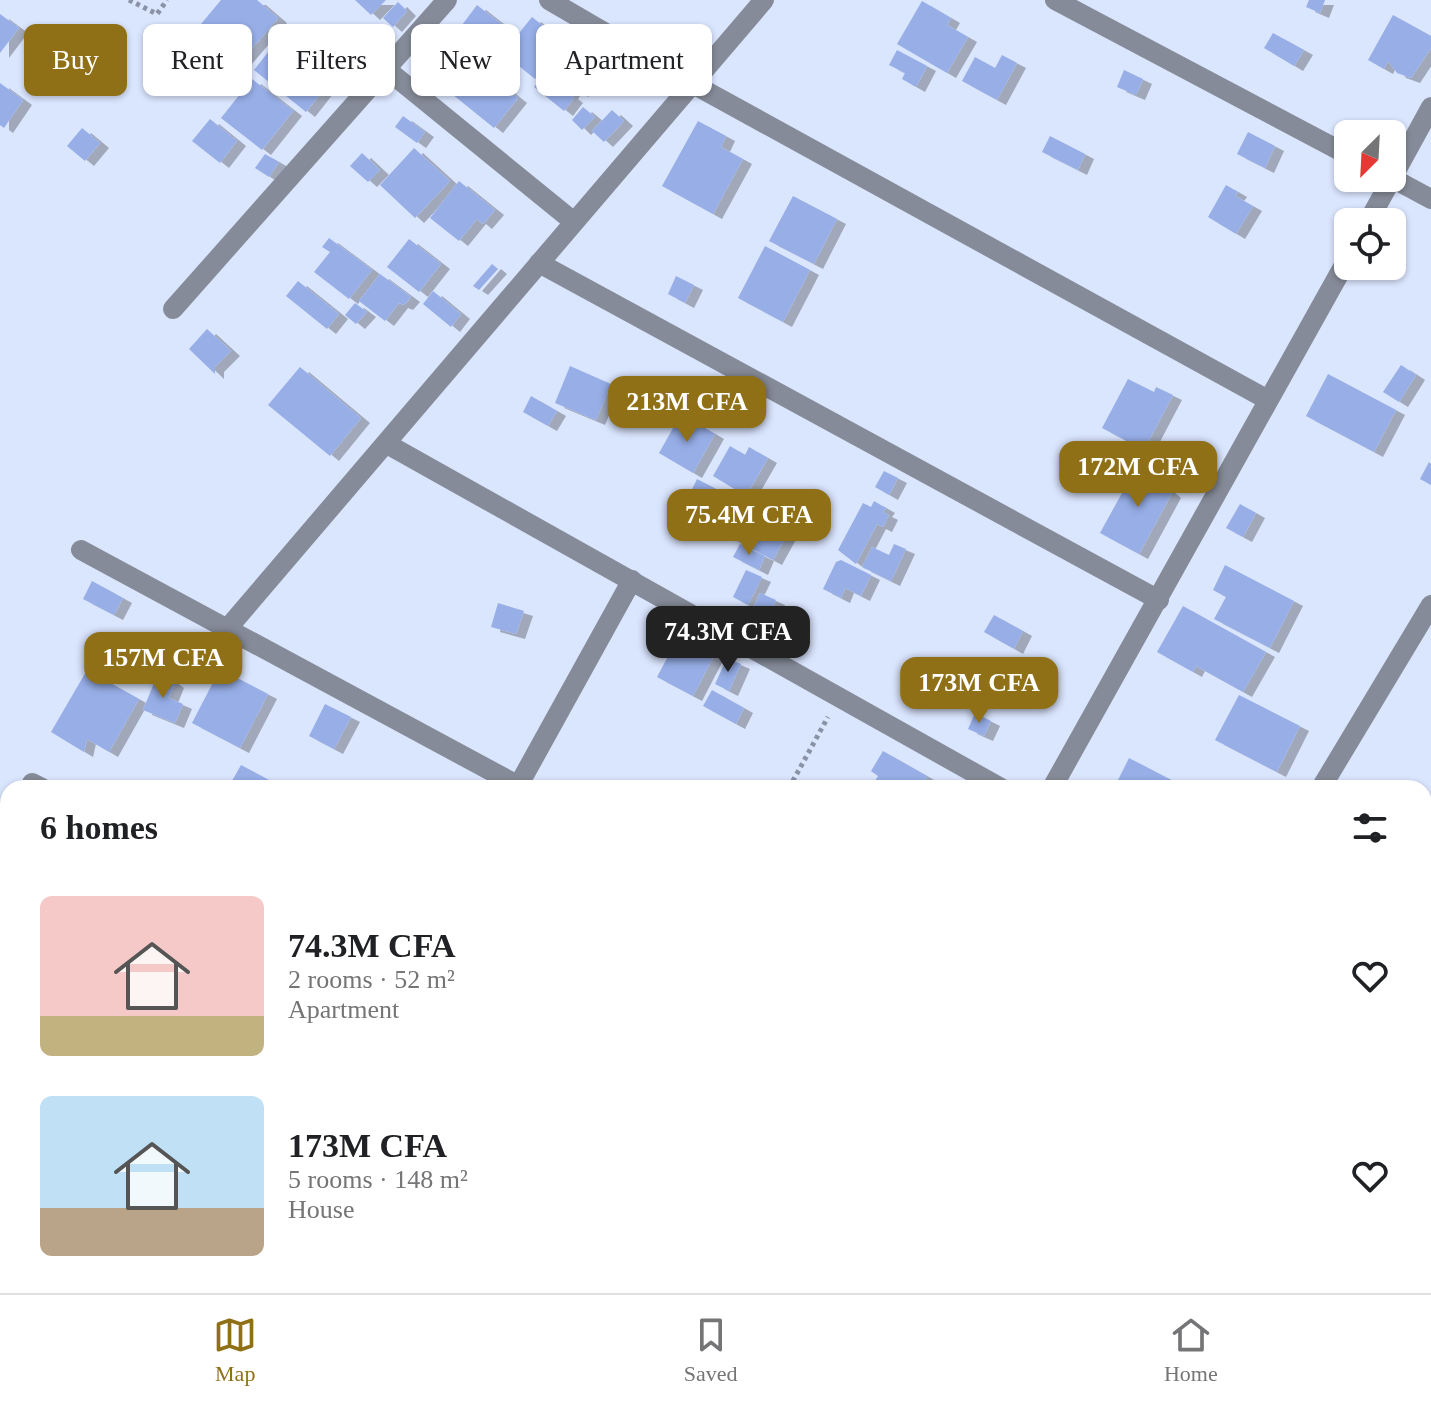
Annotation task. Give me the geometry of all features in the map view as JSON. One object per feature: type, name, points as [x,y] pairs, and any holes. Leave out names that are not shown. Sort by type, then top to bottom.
[{"type":"street","points":[[395,59],[447,0]]},
{"type":"street","points":[[549,0],[590,24]]},
{"type":"street","points":[[712,62],[764,0]]},
{"type":"street","points":[[1055,0],[1334,148]]},
{"type":"street","points":[[395,76],[574,222]]},
{"type":"street","points":[[712,94],[1268,400]]},
{"type":"street","points":[[173,309],[362,96]]},
{"type":"street","points":[[227,629],[683,96]]},
{"type":"street","points":[[1406,153],[1431,107]]},
{"type":"street","points":[[1406,186],[1431,199]]},
{"type":"street","points":[[539,263],[1159,600]]},
{"type":"street","points":[[1057,780],[1336,280]]},
{"type":"street","points":[[387,444],[987,780]]},
{"type":"street","points":[[81,550],[505,780]]},
{"type":"street","points":[[522,780],[632,580]]},
{"type":"street","points":[[1326,780],[1431,605]]},
{"type":"path","points":[[129,0],[157,14],[167,0]]},
{"type":"path","points":[[793,780],[840,695]]},
{"type":"building","points":[[221,0],[257,0],[278,18],[273,24],[268,24],[268,30],[252,48],[252,24],[201,24]]},
{"type":"building","points":[[355,0],[386,0],[371,15]]},
{"type":"building","points":[[1309,0],[1325,0],[1320,13],[1306,7]]},
{"type":"building","points":[[922,1],[951,18],[947,25],[968,37],[947,73],[897,44]]},
{"type":"building","points":[[398,2],[407,11],[395,25],[383,18]]},
{"type":"building","points":[[477,5],[502,24],[463,24]]},
{"type":"building","points":[[0,14],[19,28],[0,53]]},
{"type":"building","points":[[1393,15],[1431,36],[1431,48],[1411,78],[1397,73],[1388,61],[1384,69],[1368,60]]},
{"type":"building","points":[[532,17],[541,24],[536,24],[535,79],[520,67],[520,32]]},
{"type":"building","points":[[1273,33],[1304,50],[1294,66],[1264,48]]},
{"type":"building","points":[[897,50],[927,66],[916,87],[902,79],[905,73],[889,65]]},
{"type":"building","points":[[268,52],[268,81],[254,70]]},
{"type":"building","points":[[1002,55],[1017,63],[997,100],[962,81],[975,57],[995,68]]},
{"type":"building","points":[[1124,70],[1143,79],[1136,95],[1117,87]]},
{"type":"building","points":[[252,79],[268,91],[268,96],[274,96],[293,111],[262,150],[221,118],[238,96],[252,96]]},
{"type":"building","points":[[0,83],[23,100],[4,128],[0,125]]},
{"type":"building","points":[[286,96],[319,96],[306,112]]},
{"type":"building","points":[[454,96],[518,98],[494,128]]},
{"type":"building","points":[[545,96],[574,98],[564,111]]},
{"type":"building","points":[[583,107],[595,117],[582,130],[572,120]]},
{"type":"building","points":[[612,110],[624,121],[604,142],[592,131]]},
{"type":"building","points":[[403,116],[425,132],[417,143],[395,127]]},
{"type":"building","points":[[210,119],[237,141],[220,163],[192,141]]},
{"type":"building","points":[[698,121],[726,136],[721,147],[743,159],[713,214],[662,186]]},
{"type":"building","points":[[82,128],[100,143],[85,161],[67,146]]},
{"type":"building","points":[[1248,132],[1275,146],[1265,168],[1237,154]]},
{"type":"building","points":[[1050,136],[1085,154],[1078,170],[1042,152]]},
{"type":"building","points":[[414,148],[450,181],[415,218],[380,185]]},
{"type":"building","points":[[362,153],[380,170],[368,182],[350,166]]},
{"type":"building","points":[[265,154],[279,162],[269,177],[255,168]]},
{"type":"building","points":[[459,181],[495,210],[483,224],[477,219],[459,241],[430,218]]},
{"type":"building","points":[[1226,185],[1238,192],[1235,196],[1253,206],[1236,234],[1208,217]]},
{"type":"building","points":[[793,196],[837,219],[814,264],[769,241]]},
{"type":"building","points":[[329,238],[372,270],[349,299],[314,272],[330,252],[322,247]]},
{"type":"building","points":[[409,239],[441,264],[419,292],[387,267]]},
{"type":"building","points":[[765,246],[810,270],[783,322],[738,298]]},
{"type":"building","points":[[492,264],[498,269],[479,290],[473,286]]},
{"type":"building","points":[[380,274],[411,297],[404,305],[399,303],[385,321],[359,301]]},
{"type":"building","points":[[676,276],[694,285],[685,303],[668,294]]},
{"type":"building","points":[[298,281],[339,314],[327,329],[286,296]]},
{"type":"building","points":[[433,291],[461,314],[451,327],[423,304]]},
{"type":"building","points":[[355,303],[367,312],[356,324],[345,315]]},
{"type":"building","points":[[207,329],[231,351],[215,367],[215,374],[189,349]]},
{"type":"building","points":[[1401,365],[1416,375],[1399,402],[1383,392]]},
{"type":"building","points":[[570,366],[611,384],[596,420],[555,403]]},
{"type":"building","points":[[300,367],[361,418],[330,456],[268,405]]},
{"type":"building","points":[[1328,374],[1396,410],[1374,452],[1306,416]]},
{"type":"building","points":[[1128,379],[1154,392],[1156,387],[1173,395],[1144,450],[1102,428]]},
{"type":"building","points":[[531,396],[557,411],[548,426],[523,412]]},
{"type":"building","points":[[681,414],[715,434],[693,473],[659,453]]},
{"type":"building","points":[[730,446],[745,455],[749,447],[768,458],[746,496],[713,476]]},
{"type":"building","points":[[1139,462],[1170,479],[1165,487],[1172,493],[1139,554],[1100,533]]},
{"type":"building","points":[[1429,462],[1431,464],[1431,485],[1420,479]]},
{"type":"building","points":[[884,471],[898,478],[889,495],[875,487]]},
{"type":"building","points":[[697,479],[726,494],[723,501],[731,505],[723,521],[715,517],[707,531],[691,523],[693,519],[681,512]]},
{"type":"building","points":[[874,501],[886,508],[883,512],[889,515],[883,527],[877,524],[856,564],[838,550],[863,503],[871,507]]},
{"type":"building","points":[[1240,504],[1256,513],[1243,537],[1226,528]]},
{"type":"building","points":[[749,506],[790,529],[773,560],[732,538]]},
{"type":"building","points":[[740,544],[765,556],[759,570],[733,557]]},
{"type":"building","points":[[894,544],[906,549],[891,581],[862,567],[872,547],[889,555]]},
{"type":"building","points":[[841,560],[871,575],[861,596],[845,588],[841,598],[823,589],[836,562]]},
{"type":"building","points":[[1225,565],[1294,601],[1270,648],[1214,619],[1226,597],[1213,590]]},
{"type":"building","points":[[746,570],[762,577],[748,605],[733,597]]},
{"type":"building","points":[[92,581],[123,598],[114,615],[83,599]]},
{"type":"building","points":[[760,593],[776,600],[769,616],[753,609]]},
{"type":"building","points":[[498,603],[524,611],[516,634],[491,627]]},
{"type":"building","points":[[1183,606],[1266,652],[1243,692],[1196,666],[1193,672],[1157,652]]},
{"type":"building","points":[[994,615],[1023,631],[1014,649],[984,632]]},
{"type":"building","points":[[681,632],[717,650],[693,696],[657,677]]},
{"type":"building","points":[[727,658],[741,664],[729,691],[715,684]]},
{"type":"building","points":[[220,669],[268,694],[240,748],[192,723]]},
{"type":"building","points":[[87,670],[139,699],[109,752],[87,739],[84,752],[51,732]]},
{"type":"building","points":[[159,671],[175,683],[169,698],[183,704],[175,723],[143,710]]},
{"type":"building","points":[[712,690],[744,708],[736,724],[703,706]]},
{"type":"building","points":[[1239,695],[1300,726],[1277,772],[1215,740]]},
{"type":"building","points":[[325,704],[351,717],[334,749],[309,736]]},
{"type":"building","points":[[975,713],[991,721],[984,736],[968,729]]},
{"type":"building","points":[[883,751],[927,776],[925,780],[876,780],[878,776],[871,771]]},
{"type":"building","points":[[1129,758],[1172,780],[1118,780]]},
{"type":"building","points":[[241,765],[269,780],[233,780]]}]
